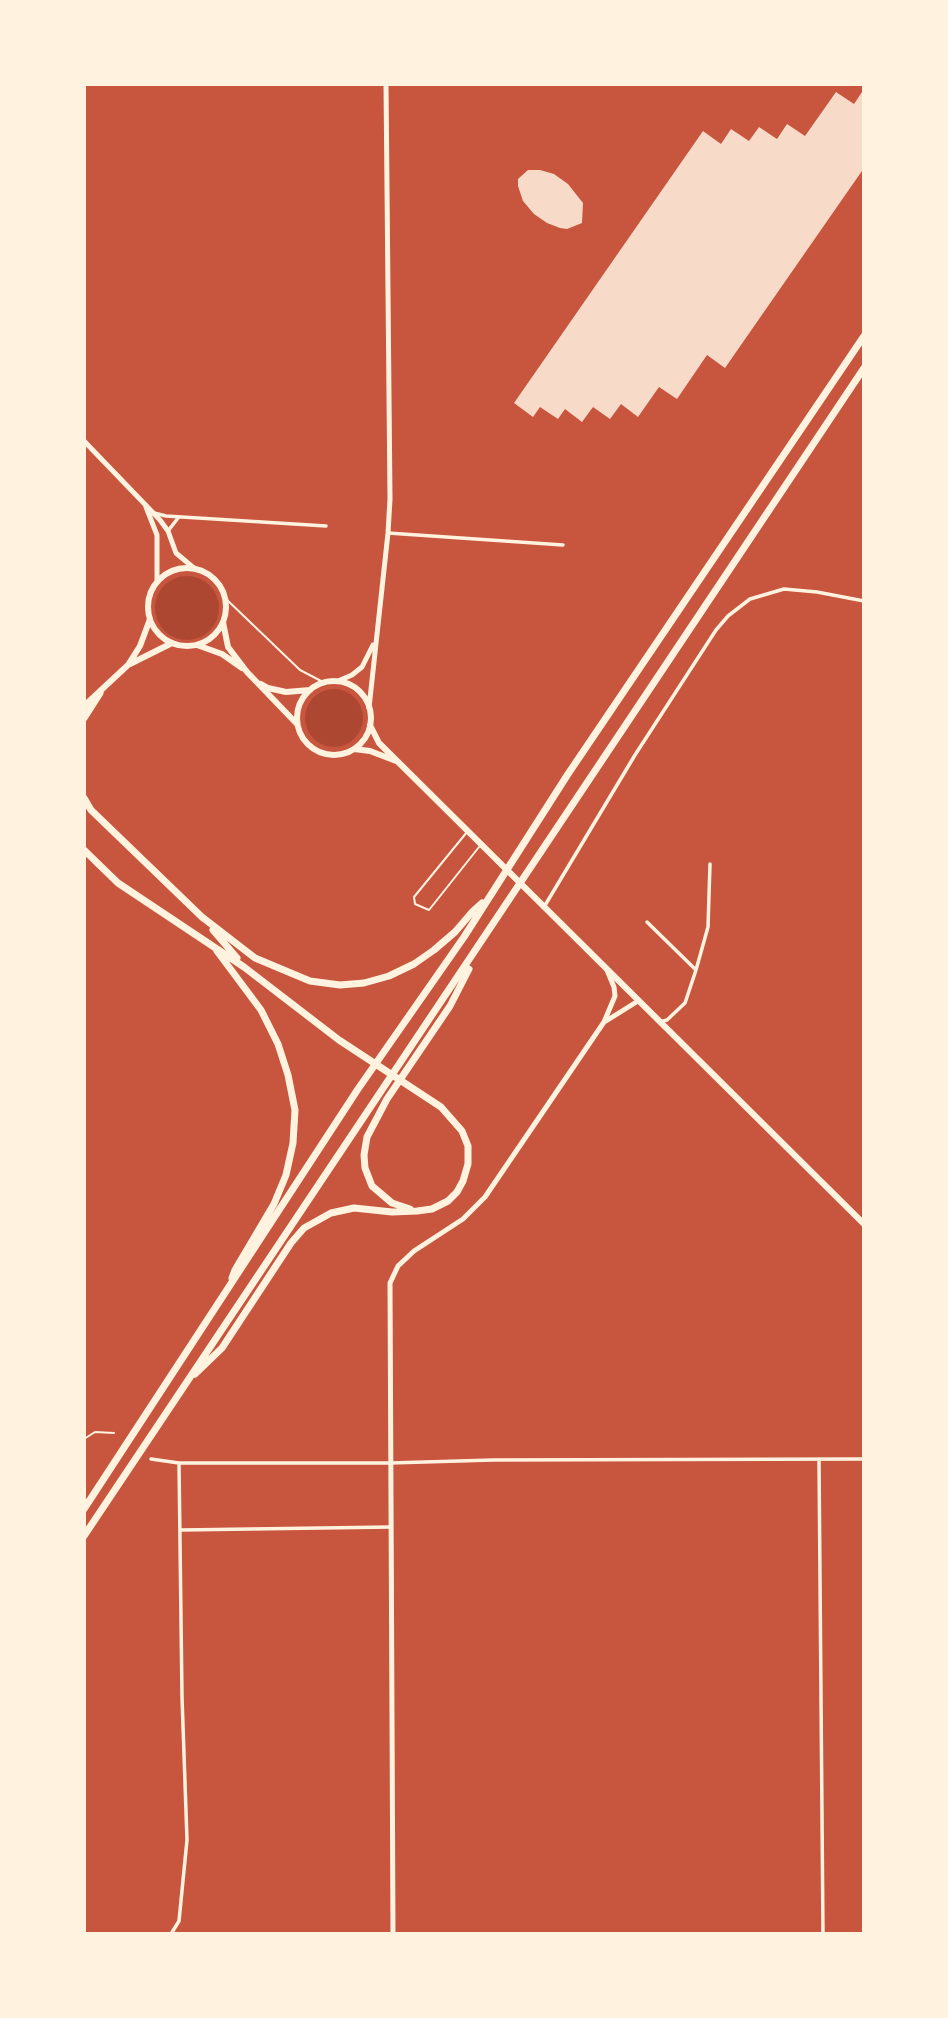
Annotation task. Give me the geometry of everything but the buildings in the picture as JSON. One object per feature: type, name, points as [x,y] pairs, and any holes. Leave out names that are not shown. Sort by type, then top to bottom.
[{"type":"highway","points":[[84,1509],[359,1089],[464,937],[523,842],[864,336]]},
{"type":"highway","points":[[417,1211],[392,1203],[381,1194],[372,1185],[365,1168],[367,1137],[387,1099],[413,1051],[509,900],[864,368]]},
{"type":"highway","points":[[84,718],[100,693]]},
{"type":"highway","points":[[84,798],[88,808],[202,917],[255,958],[310,981],[340,985],[364,983],[389,976],[414,964],[444,941],[488,898]]},
{"type":"highway","points":[[84,850],[118,883],[244,967],[339,1040],[441,1107],[453,1118],[468,1146],[468,1164],[463,1181],[448,1201],[432,1209],[417,1211],[391,1212],[354,1208],[331,1213],[304,1228],[291,1243],[222,1348],[185,1384]]},
{"type":"highway","points":[[202,917],[244,967]]},
{"type":"highway","points":[[213,946],[261,1010],[281,1055],[295,1110],[293,1143],[286,1175],[274,1204],[235,1270],[229,1289]]},
{"type":"highway","points":[[84,1536],[379,1095],[413,1051]]},
{"type":"main road","points":[[195,569],[208,574],[215,581],[224,597],[226,609],[217,631],[209,639],[198,645],[185,646],[172,643],[155,629],[148,606],[150,593],[157,582],[174,570],[195,569]]},
{"type":"main road","points":[[84,706],[128,665],[140,646],[150,619]]},
{"type":"main road","points":[[223,620],[228,647],[247,672],[298,725],[307,743],[324,754],[334,755],[354,749],[370,751],[398,762]]},
{"type":"main road","points":[[128,665],[172,643]]},
{"type":"main road","points":[[198,645],[222,654],[247,672]]},
{"type":"main road","points":[[254,679],[277,691],[310,690],[323,682],[338,681],[358,690],[369,708],[370,724],[367,734],[354,749]]},
{"type":"main road","points":[[298,725],[299,706],[310,690]]},
{"type":"main road","points":[[370,724],[379,743],[864,1224]]},
{"type":"street","points":[[369,708],[390,499],[386,84]]},
{"type":"street","points":[[84,441],[154,513],[168,531],[176,553],[195,569]]},
{"type":"street","points":[[145,505],[157,535],[157,582]]},
{"type":"street","points":[[154,513],[326,526]]},
{"type":"street","points":[[168,531],[180,517]]},
{"type":"street","points":[[388,533],[563,545]]},
{"type":"street","points":[[544,907],[635,755],[727,616],[750,599],[784,589],[864,601]]},
{"type":"street","points":[[338,681],[352,676],[362,667],[376,635]]},
{"type":"street","points":[[660,1022],[667,1020],[685,1003],[696,970],[708,927],[710,864]]},
{"type":"street","points":[[647,922],[696,970]]},
{"type":"street","points":[[393,1934],[390,1283],[398,1266],[406,1258],[463,1219],[485,1196],[604,1022],[615,996],[607,970]]},
{"type":"street","points":[[604,1022],[638,1000]]},
{"type":"street","points":[[151,1459],[178,1463],[390,1463],[864,1459]]},
{"type":"street","points":[[819,1459],[823,1934]]},
{"type":"street","points":[[171,1934],[179,1921],[187,1840],[178,1463]]},
{"type":"street","points":[[181,1530],[391,1527]]},
{"type":"lane","points":[[224,597],[300,670],[323,682]]},
{"type":"lane","points":[[468,831],[414,897],[415,904],[429,910],[481,845]]},
{"type":"lane","points":[[84,1439],[94,1432],[114,1433]]},
{"type":"shaded area","points":[[187,576],[210,585],[219,608],[210,631],[187,640],[164,631],[155,608],[164,585]]},
{"type":"shaded area","points":[[328,689],[340,689],[355,697],[363,712],[363,724],[355,739],[340,747],[328,747],[313,739],[305,724],[305,712],[313,697]]}]
